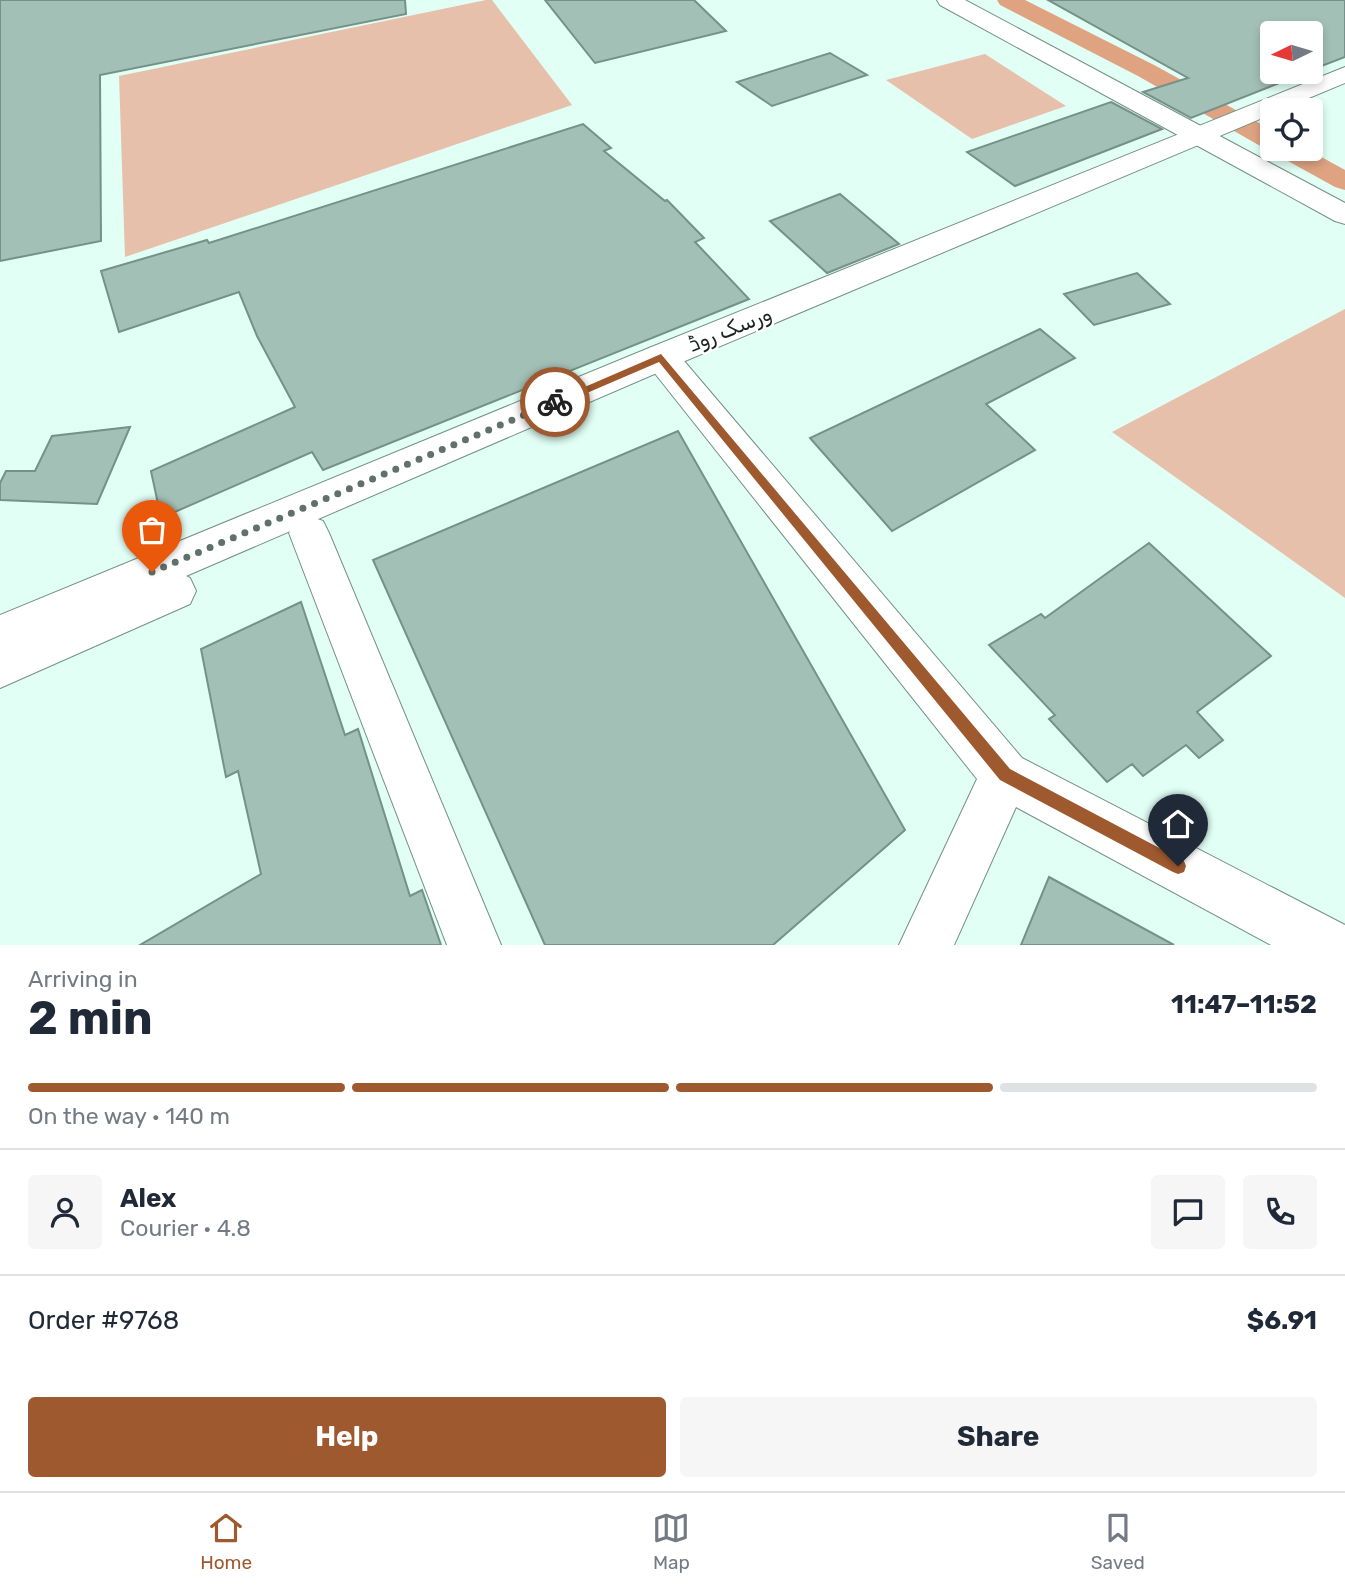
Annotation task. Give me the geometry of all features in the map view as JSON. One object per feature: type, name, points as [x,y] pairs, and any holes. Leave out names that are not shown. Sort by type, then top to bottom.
[{"type":"main road","points":[[948,0],[1218,138],[1345,215]]},
{"type":"main road","name":"ورسک روڈ","points":[[1304,98],[1345,74]]},
{"type":"main road","points":[[1323,102],[1345,92]]},
{"type":"main road","name":"ورسک روڈ","points":[[0,636],[669,366],[1260,123]]},
{"type":"main road","points":[[669,366],[1005,775],[1326,945]]},
{"type":"main road","name":"ورسک روڈ","points":[[0,667],[309,533],[669,366]]},
{"type":"main road","points":[[309,533],[474,945]]},
{"type":"main road","points":[[926,945],[1005,775]]},
{"type":"shaded area","points":[[492,0],[572,105],[125,257],[119,76]]},
{"type":"shaded area","points":[[985,54],[1066,106],[972,139],[886,80]]},
{"type":"shaded area","points":[[1345,309],[1345,598],[1112,432]]},
{"type":"building","points":[[0,0],[405,0],[406,14],[100,75],[101,241],[0,261]]},
{"type":"building","points":[[545,0],[694,0],[726,31],[595,63]]},
{"type":"building","points":[[1048,0],[1345,0],[1345,57],[1323,65],[1323,21],[1260,21],[1260,84],[1277,84],[1191,118],[1143,92],[1188,78]]},
{"type":"building","points":[[830,53],[867,75],[772,106],[737,82]]},
{"type":"building","points":[[1111,102],[1162,129],[1015,186],[967,152]]},
{"type":"building","points":[[583,124],[611,148],[604,151],[667,200],[704,238],[695,242],[749,299],[323,470],[312,452],[161,518],[151,471],[295,407],[257,336],[239,292],[119,332],[101,271],[207,240],[209,243]]},
{"type":"building","points":[[840,194],[899,244],[827,273],[770,221]]},
{"type":"building","points":[[1137,273],[1170,304],[1094,325],[1064,294]]},
{"type":"building","points":[[1040,329],[1075,358],[986,404],[1035,450],[892,531],[810,438]]},
{"type":"building","points":[[130,427],[97,504],[0,500],[0,483],[6,471],[35,471],[52,436]]},
{"type":"building","points":[[678,431],[905,830],[773,945],[545,945],[373,560]]},
{"type":"building","points":[[1149,543],[1271,656],[1197,712],[1223,740],[1199,758],[1186,745],[1143,776],[1132,764],[1107,782],[1049,719],[1055,715],[989,645],[1041,614],[1045,618]]},
{"type":"building","points":[[301,602],[345,735],[358,729],[410,896],[422,890],[441,945],[140,945],[261,874],[238,771],[226,777],[201,649]]},
{"type":"building","points":[[1049,877],[1174,945],[1021,945]]},
{"type":"waterway","points":[[1008,0],[1147,71],[1260,134]]},
{"type":"waterway","points":[[1309,161],[1345,181]]},
{"type":"way so far","points":[[152,572],[555,402]]},
{"type":"route","points":[[555,402],[661,357],[1005,775],[1178,866]]}]
